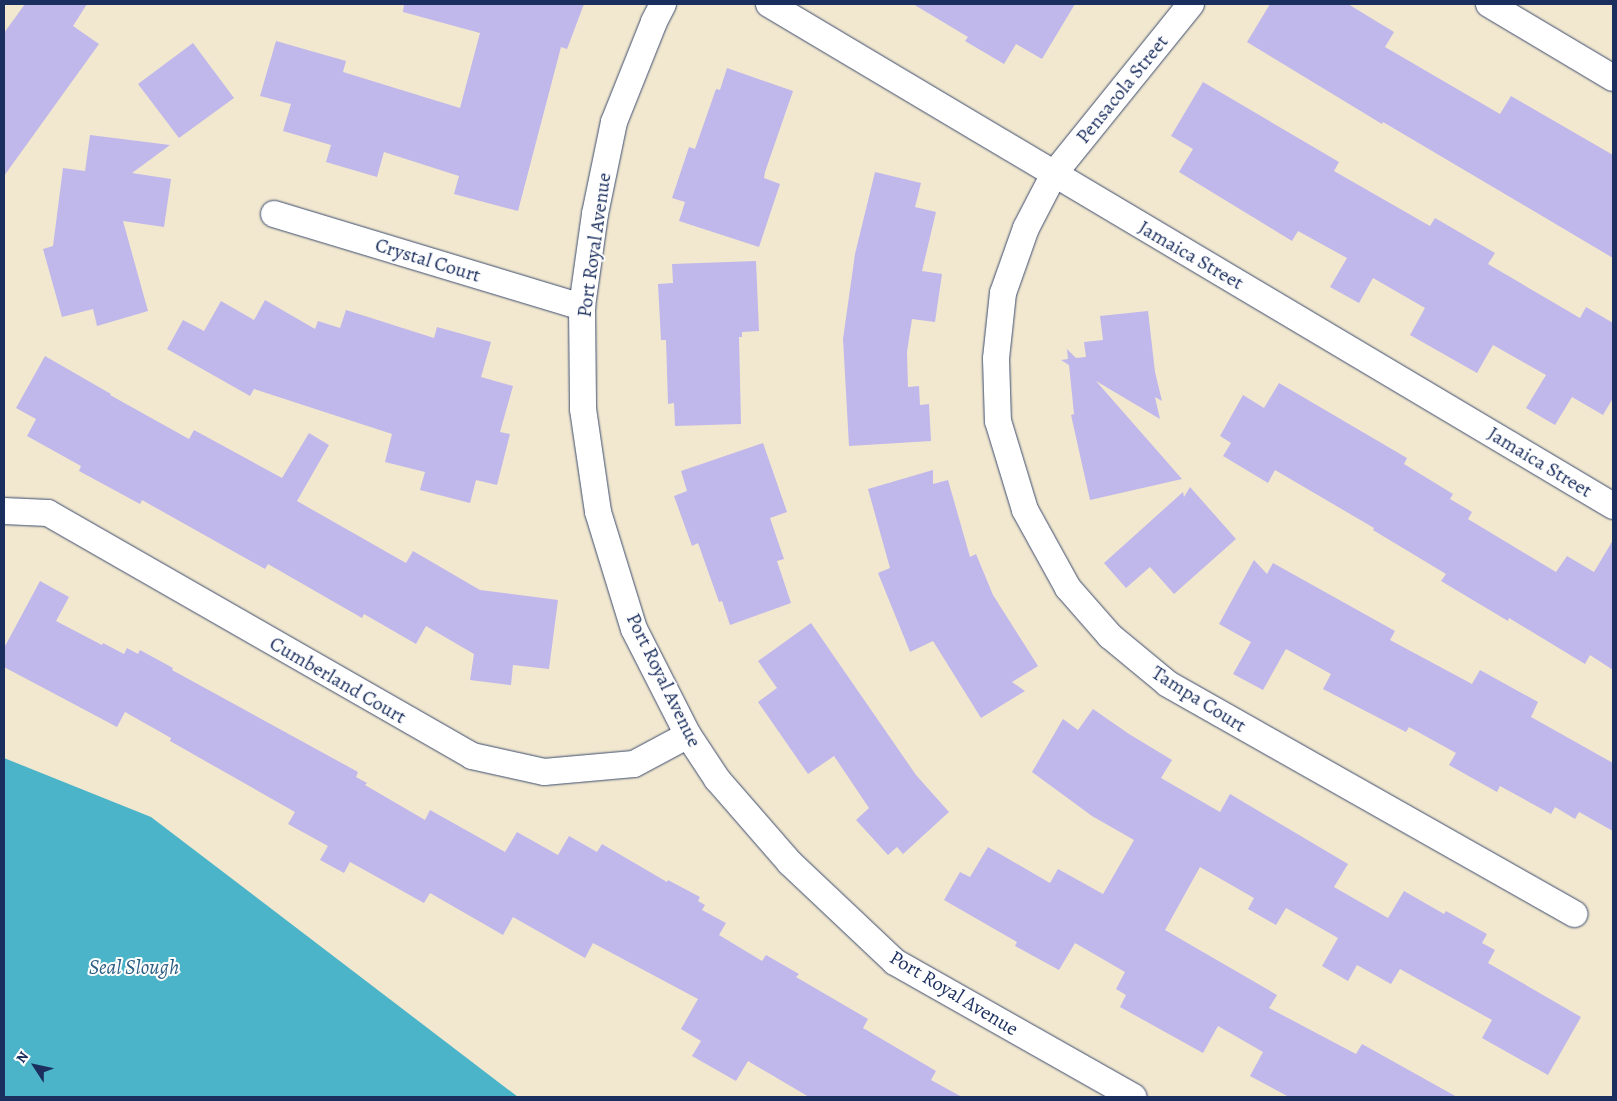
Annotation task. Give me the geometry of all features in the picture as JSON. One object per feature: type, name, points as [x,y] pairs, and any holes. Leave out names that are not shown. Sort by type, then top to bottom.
[{"type":"street","name":"Port Royal Avenue","points":[[663,4],[614,122],[595,214],[582,307],[584,409],[598,512],[634,629],[688,735],[717,779],[790,863],[896,962],[1134,1097]]},
{"type":"street","name":"Jamaica Street","points":[[769,4],[1613,506]]},
{"type":"street","name":"Pensacola Street","points":[[1054,174],[1191,4]]},
{"type":"street","points":[[1489,4],[1613,78]]},
{"type":"street","name":"Tampa Court","points":[[1054,174],[1026,228],[1003,293],[996,360],[998,421],[1025,510],[1068,588],[1110,636],[1168,684],[1575,914]]},
{"type":"street","name":"Crystal Court","points":[[274,214],[582,307]]},
{"type":"street","name":"Cumberland Court","points":[[4,511],[48,513],[472,756],[544,772],[634,764],[688,735]]},
{"type":"water","name":"Seal Slough","points":[[4,758],[151,817],[518,1097],[4,1097]]},
{"type":"building","points":[[25,4],[87,4],[73,26],[99,44],[4,176],[4,33]]},
{"type":"building","points":[[404,4],[584,4],[567,49],[561,47],[518,211],[454,194],[459,176],[384,152],[377,177],[326,162],[331,145],[283,131],[291,104],[260,96],[276,41],[346,61],[343,72],[460,108],[480,33],[403,12]]},
{"type":"building","points":[[913,4],[1075,4],[1042,59],[1016,44],[1004,64],[965,41],[968,37]]},
{"type":"building","points":[[1270,4],[1348,4],[1394,32],[1385,47],[1500,114],[1511,96],[1613,155],[1613,258],[1383,122],[1382,124],[1247,42]]},
{"type":"building","points":[[193,43],[234,98],[179,138],[138,84]]},
{"type":"building","points":[[727,68],[793,91],[765,172],[764,178],[780,184],[759,247],[679,221],[685,202],[672,198],[689,147],[695,149],[716,89],[720,90]]},
{"type":"building","points":[[1203,82],[1339,162],[1334,171],[1430,226],[1435,218],[1495,253],[1488,264],[1580,318],[1586,307],[1613,323],[1613,398],[1603,415],[1572,397],[1555,425],[1526,408],[1546,375],[1493,345],[1477,373],[1410,335],[1425,308],[1373,278],[1359,303],[1330,287],[1347,258],[1298,231],[1292,241],[1179,172],[1193,149],[1171,136]]},
{"type":"building","points":[[90,135],[170,145],[132,173],[171,179],[164,227],[123,221],[148,311],[97,326],[93,309],[62,317],[43,249],[53,246],[63,168],[85,171]]},
{"type":"building","points":[[875,172],[921,183],[915,207],[936,212],[922,271],[942,274],[935,322],[912,319],[907,352],[908,387],[919,386],[920,405],[929,404],[931,441],[849,446],[843,339],[855,254]]},
{"type":"building","points":[[756,261],[759,331],[742,332],[742,337],[739,337],[741,424],[675,426],[674,403],[668,404],[666,340],[661,340],[658,284],[673,283],[672,264]]},
{"type":"building","points":[[265,300],[315,329],[318,321],[340,328],[346,310],[434,338],[437,327],[491,342],[481,377],[513,386],[500,432],[510,434],[497,485],[476,480],[470,503],[420,490],[425,472],[385,462],[392,434],[254,389],[250,396],[167,349],[183,320],[204,331],[221,301],[254,320]]},
{"type":"building","points":[[1148,311],[1155,372],[1162,401],[1155,397],[1160,419],[1096,381],[1182,479],[1090,500],[1071,415],[1074,414],[1069,365],[1061,360],[1068,359],[1067,349],[1076,358],[1086,357],[1084,342],[1103,340],[1100,316]]},
{"type":"building","points":[[45,356],[189,439],[194,430],[282,478],[309,433],[329,445],[297,501],[406,563],[413,551],[480,590],[558,600],[549,669],[513,665],[511,685],[470,680],[474,654],[426,626],[416,644],[364,614],[362,618],[268,564],[265,569],[142,500],[140,504],[79,471],[81,466],[27,436],[36,419],[16,408]]},
{"type":"building","points":[[1279,383],[1407,458],[1404,464],[1453,494],[1450,499],[1472,512],[1468,519],[1556,572],[1567,556],[1594,572],[1613,540],[1613,670],[1590,655],[1585,664],[1509,618],[1508,621],[1441,581],[1446,574],[1373,530],[1374,528],[1275,470],[1268,483],[1223,456],[1231,443],[1220,436],[1243,395],[1264,408]]},
{"type":"building","points":[[763,443],[787,512],[770,518],[784,559],[777,561],[791,603],[730,625],[722,601],[719,602],[698,543],[692,546],[674,496],[687,491],[681,471]]},
{"type":"building","points":[[933,470],[933,484],[948,480],[970,557],[976,554],[993,595],[1038,666],[1012,682],[1025,691],[981,718],[933,641],[910,652],[878,573],[890,568],[868,489]]},
{"type":"building","points":[[1190,487],[1236,539],[1174,594],[1150,567],[1126,588],[1104,563],[1183,492],[1184,497]]},
{"type":"building","points":[[1254,560],[1267,574],[1273,563],[1395,631],[1390,640],[1472,684],[1480,670],[1538,702],[1531,717],[1613,763],[1613,831],[1579,812],[1575,819],[1555,807],[1551,814],[1500,786],[1497,792],[1449,765],[1456,753],[1409,727],[1406,732],[1323,689],[1331,674],[1286,649],[1263,690],[1233,674],[1251,642],[1219,624]]},
{"type":"building","points":[[40,581],[69,597],[56,621],[102,645],[103,643],[124,654],[127,648],[138,654],[140,650],[173,668],[172,670],[358,772],[356,777],[367,783],[365,785],[425,820],[430,810],[505,852],[517,832],[558,855],[569,836],[597,852],[602,844],[667,882],[668,880],[700,897],[698,901],[705,905],[702,910],[726,923],[719,935],[762,961],[766,955],[799,974],[796,977],[868,1019],[863,1028],[936,1071],[931,1080],[962,1097],[809,1097],[748,1061],[736,1081],[692,1056],[701,1041],[681,1029],[698,999],[593,943],[585,958],[513,917],[503,935],[430,893],[424,903],[350,862],[344,873],[320,860],[328,846],[288,824],[295,812],[170,741],[171,738],[125,712],[117,727],[4,667],[4,648]]},
{"type":"building","points":[[811,623],[916,775],[949,812],[903,854],[897,847],[888,855],[856,820],[869,808],[834,756],[808,774],[758,702],[777,688],[758,661]]},
{"type":"building","points":[[1093,709],[1172,760],[1161,778],[1220,812],[1230,794],[1348,864],[1334,887],[1388,918],[1404,891],[1444,914],[1446,911],[1487,934],[1482,943],[1495,950],[1488,963],[1581,1017],[1548,1075],[1482,1038],[1492,1020],[1400,969],[1391,984],[1357,965],[1348,981],[1322,966],[1338,938],[1286,908],[1276,925],[1248,909],[1254,898],[1200,867],[1165,930],[1277,995],[1269,1008],[1356,1054],[1362,1044],[1457,1097],[1289,1097],[1250,1076],[1263,1052],[1218,1026],[1203,1053],[1120,1007],[1126,995],[1116,989],[1125,972],[1075,943],[1059,970],[1015,946],[1017,942],[944,900],[960,872],[970,877],[988,847],[1050,883],[1058,869],[1103,894],[1134,840],[1092,816],[1032,772],[1063,719],[1078,730]]}]
